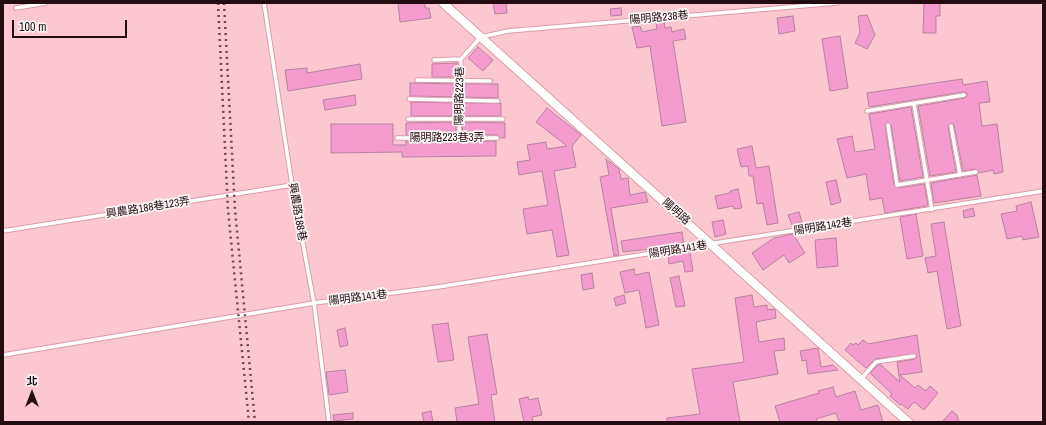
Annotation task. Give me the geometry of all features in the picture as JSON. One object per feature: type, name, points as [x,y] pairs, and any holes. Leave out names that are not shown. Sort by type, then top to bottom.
[{"type":"street","name":"陽明路","points":[[443,3],[908,422]]},
{"type":"lane","points":[[16,8],[46,3]]},
{"type":"lane","name":"興農路188巷","points":[[264,3],[292,186],[314,303],[328,422]]},
{"type":"lane","name":"陽明路238巷","points":[[481,37],[508,31],[837,3]]},
{"type":"lane","name":"陽明路223巷","points":[[459,138],[461,59],[481,37]]},
{"type":"lane","points":[[434,60],[461,59]]},
{"type":"lane","points":[[417,80],[490,81]]},
{"type":"lane","points":[[867,111],[964,95]]},
{"type":"lane","points":[[409,99],[498,100]]},
{"type":"lane","points":[[914,104],[932,210]]},
{"type":"lane","points":[[408,119],[503,119]]},
{"type":"lane","points":[[888,124],[897,185],[976,172]]},
{"type":"lane","points":[[951,126],[960,175]]},
{"type":"lane","name":"陽明路223巷3弄","points":[[397,138],[497,138]]},
{"type":"lane","name":"興農路188巷123弄","points":[[3,232],[292,186]]},
{"type":"lane","name":"陽明路142巷","points":[[713,245],[1043,191]]},
{"type":"lane","name":"陽明路141巷","points":[[3,354],[314,303],[438,287],[713,245]]},
{"type":"lane","points":[[860,380],[876,362],[914,356]]},
{"type":"building","points":[[398,3],[425,3],[425,8],[429,8],[431,18],[400,22]]},
{"type":"building","points":[[493,3],[506,3],[507,13],[495,14]]},
{"type":"building","points":[[924,3],[940,3],[940,16],[936,16],[936,33],[923,33]]},
{"type":"building","points":[[621,8],[622,15],[611,16],[610,9]]},
{"type":"building","points":[[867,15],[875,35],[867,49],[855,43],[860,33],[858,16]]},
{"type":"building","points":[[793,16],[795,31],[779,34],[777,18]]},
{"type":"building","points":[[664,21],[665,28],[671,27],[672,32],[684,29],[686,39],[673,41],[686,122],[662,126],[650,46],[637,48],[632,27],[640,26],[642,32],[657,29],[656,22]]},
{"type":"building","points":[[840,36],[848,88],[830,91],[822,39]]},
{"type":"building","points":[[478,47],[493,60],[483,71],[468,58]]},
{"type":"building","points":[[457,63],[457,77],[432,77],[432,64]]},
{"type":"building","points":[[360,64],[362,79],[288,91],[285,70],[307,68],[307,73]]},
{"type":"building","points":[[962,79],[963,85],[987,81],[990,102],[979,103],[982,126],[997,124],[1003,172],[994,174],[993,170],[979,173],[976,169],[963,171],[954,125],[951,123],[948,127],[956,172],[930,176],[918,106],[965,98],[967,93],[963,92],[869,107],[867,93]]},
{"type":"building","points":[[410,83],[457,84],[457,97],[410,96]]},
{"type":"building","points":[[464,84],[498,84],[498,98],[463,97]]},
{"type":"building","points":[[355,95],[356,105],[325,110],[323,100]]},
{"type":"building","points":[[411,102],[457,103],[456,116],[411,116]]},
{"type":"building","points":[[463,103],[501,103],[501,116],[463,116]]},
{"type":"building","points":[[911,107],[923,177],[900,181],[891,125],[887,122],[885,125],[894,185],[898,188],[924,184],[928,204],[927,206],[885,213],[882,198],[870,200],[866,174],[847,178],[837,139],[852,136],[855,152],[875,149],[869,114]]},
{"type":"building","points":[[547,108],[581,135],[572,146],[576,167],[554,171],[569,255],[557,257],[552,230],[527,234],[523,209],[548,205],[542,171],[519,175],[517,162],[530,160],[527,145],[546,142],[547,149],[567,146],[536,122]]},
{"type":"building","points":[[456,122],[456,135],[406,135],[406,123]]},
{"type":"building","points":[[463,122],[505,123],[505,138],[500,138],[497,135],[462,135]]},
{"type":"building","points":[[331,124],[393,124],[393,145],[406,145],[406,141],[496,141],[496,156],[402,157],[402,152],[331,153]]},
{"type":"building","points":[[752,146],[756,168],[769,166],[778,223],[767,225],[763,203],[757,204],[753,176],[749,176],[748,166],[741,167],[737,149]]},
{"type":"building","points":[[606,159],[619,169],[621,179],[628,178],[630,195],[645,192],[648,202],[611,208],[619,255],[614,256],[600,177],[609,175]]},
{"type":"building","points":[[977,175],[981,196],[934,203],[931,183]]},
{"type":"building","points":[[836,180],[841,202],[831,205],[826,182]]},
{"type":"building","points":[[738,189],[742,208],[734,209],[733,206],[718,209],[715,196],[730,193],[730,191]]},
{"type":"building","points":[[1031,202],[1039,237],[1023,240],[1022,236],[1007,239],[1001,214],[1017,211],[1016,206]]},
{"type":"building","points":[[973,208],[975,216],[964,218],[963,211]]},
{"type":"building","points":[[799,212],[802,222],[792,225],[788,215]]},
{"type":"building","points":[[916,214],[923,256],[907,259],[900,217]]},
{"type":"building","points":[[723,220],[726,234],[715,237],[712,222]]},
{"type":"building","points":[[944,222],[961,326],[947,329],[937,271],[928,273],[925,258],[936,256],[931,224]]},
{"type":"building","points":[[682,232],[684,245],[623,252],[621,241]]},
{"type":"building","points":[[793,234],[805,253],[789,263],[784,255],[763,270],[752,253],[774,238]]},
{"type":"building","points":[[836,238],[838,266],[817,268],[815,240]]},
{"type":"building","points":[[685,251],[690,252],[693,271],[685,272],[683,261],[669,264],[668,254]]},
{"type":"building","points":[[634,269],[635,275],[649,272],[659,325],[646,328],[639,290],[625,293],[620,272]]},
{"type":"building","points":[[592,273],[594,288],[583,290],[581,275]]},
{"type":"building","points":[[679,276],[685,306],[676,307],[670,278]]},
{"type":"building","points":[[624,295],[626,303],[616,306],[614,298]]},
{"type":"building","points":[[752,295],[754,307],[767,305],[767,310],[775,309],[776,318],[756,322],[759,342],[784,338],[785,350],[774,351],[778,374],[733,382],[740,422],[667,422],[667,418],[700,414],[692,369],[744,362],[735,298]]},
{"type":"building","points":[[448,323],[454,360],[438,362],[432,325]]},
{"type":"building","points":[[345,328],[348,345],[340,347],[337,330]]},
{"type":"building","points":[[487,334],[497,394],[491,395],[495,422],[457,422],[455,408],[479,404],[468,337]]},
{"type":"building","points":[[917,335],[922,372],[900,375],[915,388],[918,385],[926,391],[930,386],[938,393],[924,410],[914,402],[908,409],[901,404],[900,405],[890,396],[892,394],[870,373],[878,365],[881,365],[900,382],[897,362],[915,359],[917,357],[916,354],[875,359],[866,368],[845,350],[851,343],[853,345],[856,343],[858,345],[863,340],[868,344]]},
{"type":"building","points":[[818,348],[821,367],[833,365],[838,370],[808,374],[806,360],[802,361],[800,351]]},
{"type":"building","points":[[345,370],[348,392],[329,395],[326,372]]},
{"type":"building","points":[[833,387],[836,397],[855,391],[861,410],[878,405],[883,422],[839,422],[836,413],[816,419],[817,422],[780,422],[775,406],[819,393],[818,391]]},
{"type":"building","points":[[528,397],[529,400],[538,398],[542,415],[532,417],[533,422],[524,422],[519,399]]},
{"type":"building","points":[[431,411],[433,422],[424,422],[422,413]]},
{"type":"building","points":[[952,411],[957,415],[959,422],[942,422]]},
{"type":"building","points":[[353,413],[353,419],[334,421],[333,415]]},
{"type":"railway","points":[[218,3],[228,210],[249,422]]},
{"type":"railway","points":[[224,3],[235,210],[255,422]]}]
